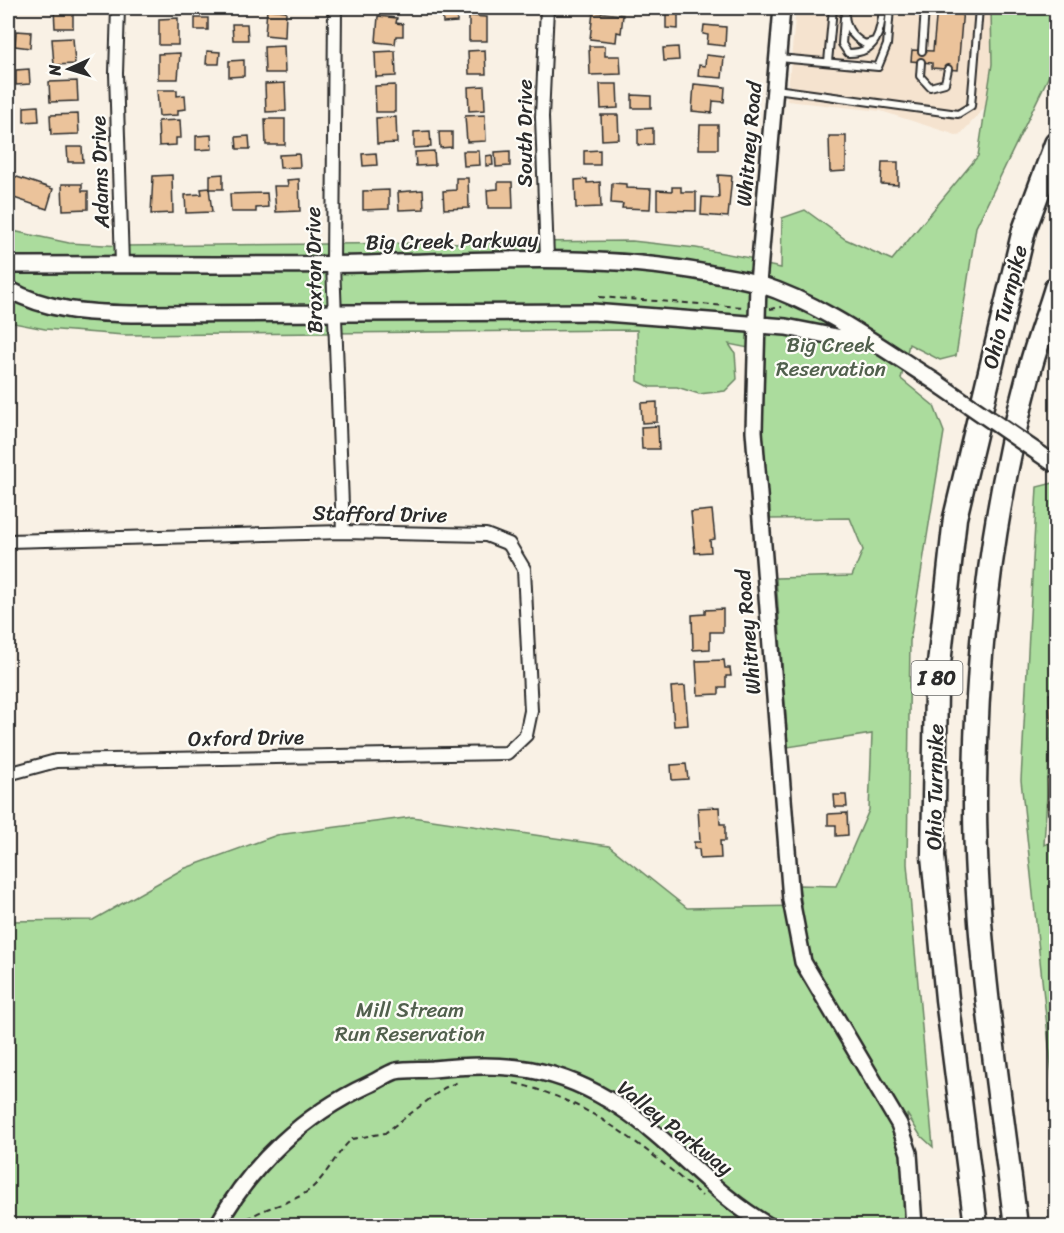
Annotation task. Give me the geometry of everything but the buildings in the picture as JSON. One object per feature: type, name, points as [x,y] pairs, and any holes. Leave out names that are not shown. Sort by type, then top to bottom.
[{"type":"highway","name":"Ohio Turnpike","points":[[976,1225],[947,999],[933,856],[936,691],[955,518],[1024,230],[1056,144]]},
{"type":"highway","name":"Ohio Turnpike","points":[[1016,1226],[982,941],[975,804],[980,666],[996,522],[1030,368],[1056,288]]},
{"type":"street","name":"Adams Drive","points":[[118,8],[116,74],[122,264]]},
{"type":"street","name":"Broxton Drive","points":[[335,8],[333,264],[343,532]]},
{"type":"street","name":"South Drive","points":[[547,8],[542,117],[547,259]]},
{"type":"street","name":"Whitney Road","points":[[782,8],[758,284],[754,430],[791,900],[803,962],[899,1124],[909,1153],[914,1226]]},
{"type":"street","name":"Big Creek Parkway","points":[[8,265],[333,264],[547,259],[631,263],[684,269],[758,284],[824,313],[934,381],[1056,465]]},
{"type":"street","name":"Big Creek Parkway","points":[[8,290],[23,298],[71,312],[132,314],[592,312],[756,325],[843,337],[879,346]]},
{"type":"street","name":"Stafford Drive","points":[[8,541],[343,532],[486,535],[509,543],[524,569],[531,711],[526,735],[507,753],[488,754]]},
{"type":"street","name":"Oxford Drive","points":[[8,774],[56,761],[488,754]]},
{"type":"street","name":"Valley Parkway","points":[[217,1226],[257,1169],[296,1130],[335,1100],[396,1071],[464,1064],[508,1066],[550,1073],[582,1085],[620,1107],[669,1145],[750,1215],[769,1226]]},
{"type":"lane","points":[[828,62],[833,8]]},
{"type":"lane","points":[[845,8],[842,44],[848,52],[861,53],[870,48],[881,33],[883,8]]},
{"type":"lane","points":[[778,57],[878,67],[887,45],[890,8]]},
{"type":"lane","points":[[922,51],[925,8]]},
{"type":"lane","points":[[775,89],[958,114],[966,112],[971,106],[979,8]]},
{"type":"lane","points":[[844,18],[855,38],[865,44],[874,41]]},
{"type":"lane","points":[[921,62],[920,76],[930,87],[945,83],[948,69]]},
{"type":"path","points":[[765,309],[778,308],[787,302]]},
{"type":"path","points":[[238,1226],[253,1214],[300,1196],[313,1187],[352,1139],[385,1133],[444,1088],[465,1081]]},
{"type":"path","points":[[506,1081],[561,1097],[588,1111],[668,1165],[709,1202]]},
{"type":"shaded area","points":[[796,8],[991,8],[992,64],[986,106],[959,136],[881,111],[787,101]]},
{"type":"green space","name":"Mill Stream Run Reservation","points":[[991,8],[1056,8],[1056,61],[976,227],[956,356],[940,360],[909,344],[901,379],[934,406],[944,432],[910,641],[907,864],[933,1147],[920,1135],[907,1114],[917,1225],[8,1225],[8,921],[93,920],[183,869],[277,835],[412,817],[609,846],[687,908],[802,906],[799,885],[836,886],[869,810],[872,734],[788,747],[776,578],[852,576],[863,550],[850,518],[770,519],[770,507],[760,507],[759,350],[729,344],[735,353],[737,379],[725,391],[699,394],[677,387],[650,387],[638,381],[637,330],[124,335],[45,329],[8,322],[8,230],[69,243],[122,246],[632,241],[696,248],[766,261],[766,265],[781,268],[782,218],[805,210],[845,239],[892,260],[978,156],[992,64]]},
{"type":"green space","points":[[1053,483],[1056,486],[1056,673],[1054,674],[1044,845],[1056,840],[1056,1112],[1021,780],[1037,487]]},
{"type":"park label","name":"Big Creek Reservation","points":[[831,357]]}]
